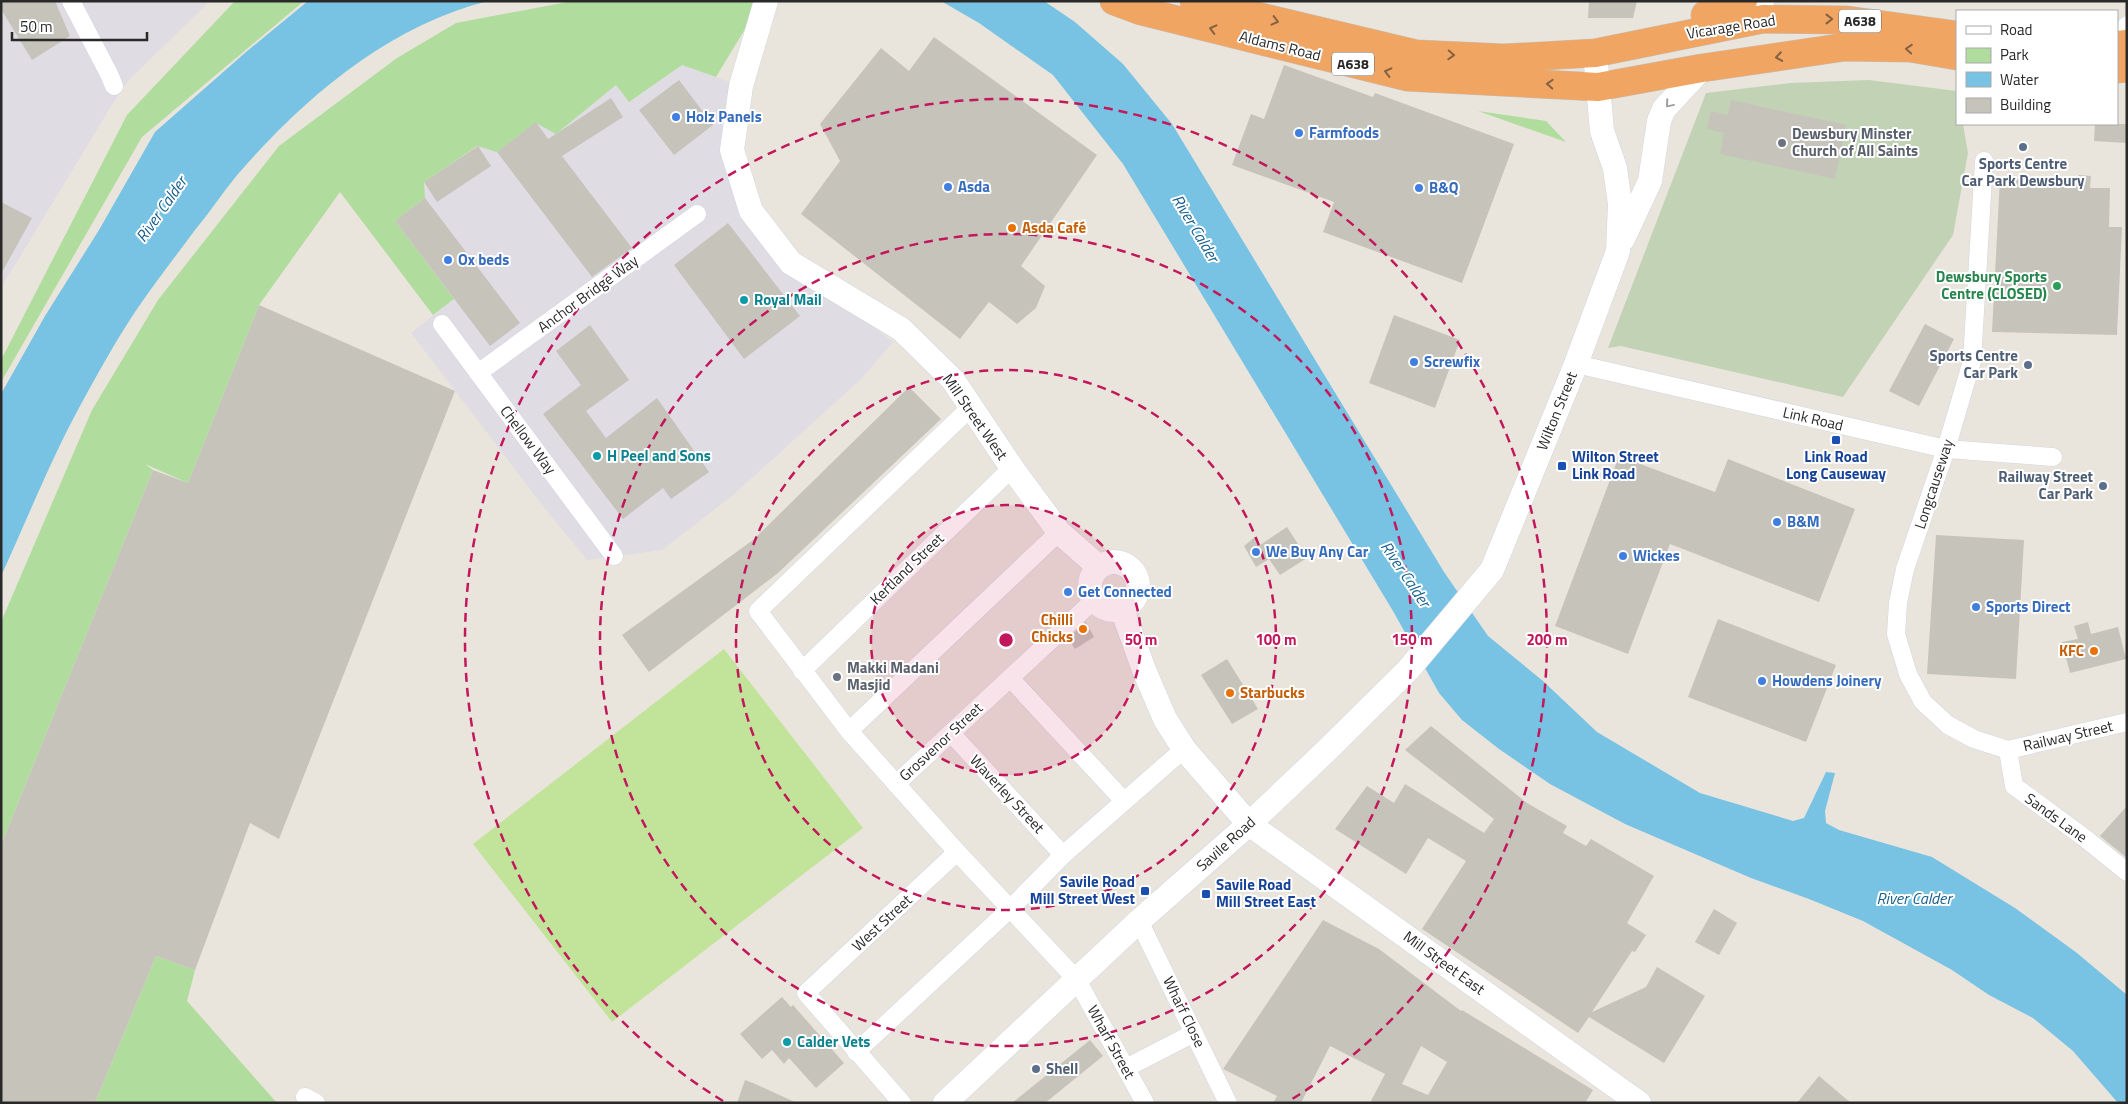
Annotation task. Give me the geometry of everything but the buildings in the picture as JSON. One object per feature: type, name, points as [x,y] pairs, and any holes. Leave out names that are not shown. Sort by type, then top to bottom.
[{"type":"highway","name":"Aldams Road","points":[[1114,1],[1141,11],[1407,77],[1598,86]]},
{"type":"highway","name":"Aldams Road","points":[[1194,1],[1417,54],[1504,58],[1595,53]]},
{"type":"highway","name":"Vicarage Road","points":[[1595,53],[1647,42],[1757,7],[1956,35]]},
{"type":"highway","points":[[1757,7],[1777,30],[1845,47]]},
{"type":"highway","name":"A638","points":[[1598,86],[1702,68],[1845,47],[1910,48],[1956,56]]},
{"type":"street","points":[[71,1],[114,86]]},
{"type":"street","name":"Mill Street West","points":[[766,1],[741,86],[732,150],[751,211],[791,263],[901,329],[953,380],[970,408],[1059,532],[1099,567]]},
{"type":"street","name":"Wilton Street","points":[[1595,53],[1602,131],[1615,168],[1620,204],[1618,251]]},
{"type":"street","name":"Wilton Street","points":[[1492,570],[1576,364],[1618,251],[1650,181],[1659,121],[1664,109],[1702,68]]},
{"type":"street","name":"Longcauseway","points":[[1984,161],[1972,360],[1946,449],[1905,569],[1898,602],[1896,634],[1908,674],[1923,702],[1948,726],[1974,739],[2008,750]]},
{"type":"street","name":"Anchor Bridge Way","points":[[478,374],[697,214]]},
{"type":"street","name":"Chellow Way","points":[[442,324],[614,556]]},
{"type":"street","name":"Link Road","points":[[1576,364],[1946,449],[2052,457]]},
{"type":"street","points":[[896,784],[849,731],[758,611],[970,408]]},
{"type":"street","name":"Kertland Street","points":[[802,671],[1012,468]]},
{"type":"street","points":[[849,731],[1059,532]]},
{"type":"street","points":[[1106,564],[1121,564],[1134,573],[1138,587],[1136,594],[1133,600],[1122,609],[1110,610],[1094,600],[1090,585],[1094,572],[1099,567],[1106,564]]},
{"type":"street","name":"Savile Road","points":[[950,1101],[1139,921],[1249,824],[1324,753],[1408,670],[1492,570]]},
{"type":"street","name":"Grosvenor Street","points":[[1077,980],[896,784],[1094,600]]},
{"type":"street","points":[[1122,609],[1144,670],[1165,719],[1184,749],[1249,824]]},
{"type":"street","points":[[1010,678],[1124,801]]},
{"type":"street","name":"Railway Street","points":[[2008,750],[2127,722]]},
{"type":"street","name":"Waverley Street","points":[[951,733],[1063,855]]},
{"type":"street","points":[[902,1103],[856,1052],[1011,908],[1063,855],[1184,749]]},
{"type":"street","name":"Sands Lane","points":[[2008,750],[2014,786],[2127,872]]},
{"type":"street","name":"Mill Street East","points":[[1249,824],[1639,1103]]},
{"type":"street","name":"West Street","points":[[856,1052],[806,994],[957,852]]},
{"type":"street","name":"Wharf Close","points":[[1139,921],[1228,1103]]},
{"type":"street","name":"Wharf Street","points":[[1077,980],[1145,1103]]},
{"type":"street","points":[[1126,1068],[1194,1033]]},
{"type":"shaded area","points":[[1,1],[210,1],[124,85],[1,288]]},
{"type":"shaded area","points":[[682,65],[741,86],[732,150],[791,263],[893,342],[860,380],[731,497],[662,550],[587,560],[543,506],[411,333],[454,299],[395,221],[425,198],[424,182],[478,146],[536,122],[556,134],[616,85],[629,102]]},
{"type":"green space","points":[[235,1],[304,1],[142,137],[1,382],[1,360],[127,115]]},
{"type":"green space","points":[[573,1],[762,1],[716,77],[682,65],[629,102],[616,85],[556,134],[536,123],[497,152],[477,146],[424,182],[425,198],[395,221],[454,299],[433,315],[340,192],[259,305],[188,483],[145,464],[153,470],[1,845],[1,622],[92,410],[158,300],[279,146],[397,58],[456,23]]},
{"type":"green space","points":[[1869,80],[1956,91],[1956,125],[1963,125],[1968,153],[1953,235],[1843,397],[1621,346],[1608,348],[1706,93],[1791,83]]},
{"type":"green space","points":[[1478,111],[1546,121],[1566,142]]},
{"type":"green space","points":[[724,649],[863,828],[612,1022],[473,844]]},
{"type":"green space","points":[[156,956],[195,970],[187,1001],[277,1103],[95,1103]]},
{"type":"water","name":"River Calder","points":[[308,1],[488,1],[451,12],[416,28],[350,68],[291,118],[238,174],[150,291],[113,347],[59,448],[1,576],[1,394],[45,316],[99,230],[155,132],[246,52]]},
{"type":"water","name":"River Calder","points":[[941,1],[1044,1],[1075,22],[1123,64],[1172,124],[1444,572],[1488,636],[1543,681],[1597,732],[1700,793],[1793,821],[1804,818],[1826,772],[1835,773],[1825,811],[1826,823],[1839,830],[1932,857],[2015,908],[2077,953],[2127,995],[2127,1103],[2118,1103],[2073,1051],[2033,1018],[1989,995],[1952,970],[1863,921],[1751,878],[1625,824],[1550,784],[1499,749],[1462,720],[1439,693],[1393,611],[1123,164],[1053,75],[979,23]]},
{"type":"place","name":"Holz Panels","points":[[676,117]]},
{"type":"place","name":"Farmfoods","points":[[1299,133]]},
{"type":"place","name":"Dewsbury Minster Church of All Saints","points":[[1782,143]]},
{"type":"place","name":"Sports Centre Car Park Dewsbury","points":[[2023,147]]},
{"type":"place","name":"Asda","points":[[948,187]]},
{"type":"place","name":"B&Q","points":[[1419,188]]},
{"type":"place","name":"Asda Café","points":[[1012,228]]},
{"type":"place","name":"Ox beds","points":[[448,260]]},
{"type":"place","name":"Dewsbury Sports Centre (CLOSED)","points":[[2057,286]]},
{"type":"place","name":"Royal Mail","points":[[744,300]]},
{"type":"place","name":"Screwfix","points":[[1414,362]]},
{"type":"place","name":"Sports Centre Car Park","points":[[2028,365]]},
{"type":"place","name":"Link Road Long Causeway","points":[[1836,440]]},
{"type":"place","name":"H Peel and Sons","points":[[597,456]]},
{"type":"place","name":"Wilton Street Link Road","points":[[1562,466]]},
{"type":"place","name":"Railway Street Car Park","points":[[2103,486]]},
{"type":"place","name":"B&M","points":[[1777,522]]},
{"type":"place","name":"We Buy Any Car","points":[[1256,552]]},
{"type":"place","name":"Wickes","points":[[1623,556]]},
{"type":"place","name":"Get Connected","points":[[1068,592]]},
{"type":"place","name":"Sports Direct","points":[[1976,607]]},
{"type":"place","name":"Chilli Chicks","points":[[1083,629]]},
{"type":"place","name":"KFC","points":[[2094,651]]},
{"type":"place","name":"Makki Madani Masjid","points":[[837,677]]},
{"type":"place","name":"Howdens Joinery","points":[[1762,681]]},
{"type":"place","name":"Starbucks","points":[[1230,693]]},
{"type":"place","name":"Savile Road Mill Street West","points":[[1145,891]]},
{"type":"place","name":"Savile Road Mill Street East","points":[[1206,894]]},
{"type":"place","name":"Calder Vets","points":[[787,1042]]},
{"type":"place","name":"Shell","points":[[1036,1069]]}]
